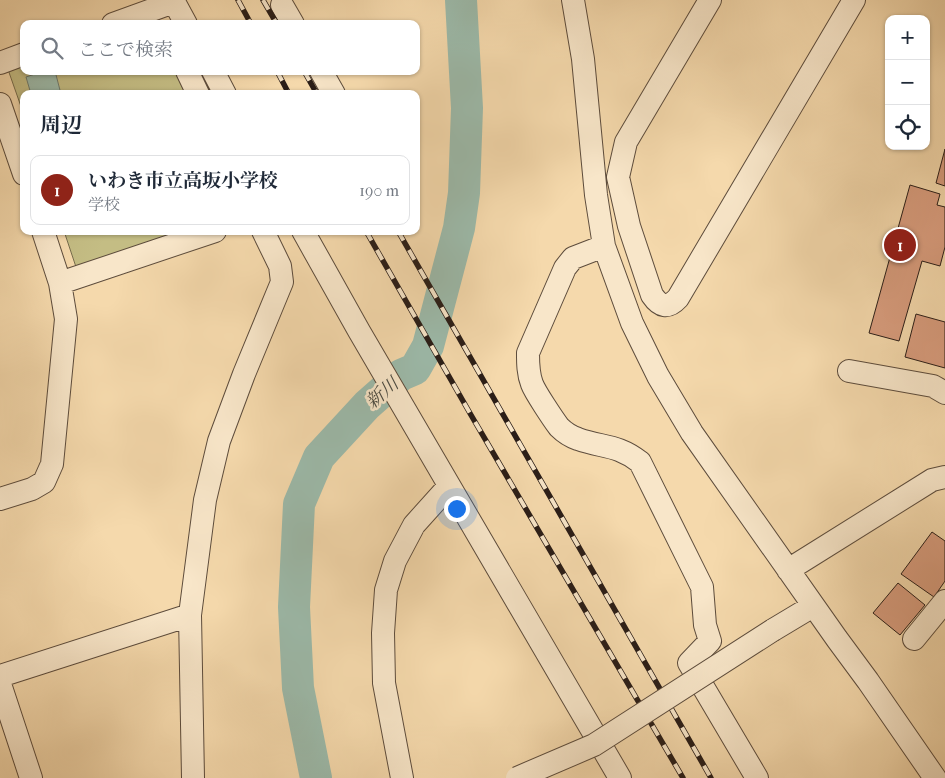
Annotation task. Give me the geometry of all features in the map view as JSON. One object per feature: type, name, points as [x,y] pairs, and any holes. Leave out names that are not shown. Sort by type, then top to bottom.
[{"type":"street","points":[[573,0],[583,59],[590,143],[604,246],[632,323],[658,376],[692,433],[935,778]]},
{"type":"street","points":[[710,0],[626,142],[618,177],[629,226],[652,295],[657,302],[663,305],[672,304],[678,298],[854,0]]},
{"type":"street","points":[[284,2],[292,20]]},
{"type":"street","points":[[127,20],[167,9],[181,20]]},
{"type":"street","points":[[0,63],[20,56]]},
{"type":"street","points":[[189,75],[196,90]]},
{"type":"street","points":[[214,75],[223,90]]},
{"type":"street","points":[[323,75],[332,90]]},
{"type":"street","points":[[0,104],[20,162]]},
{"type":"street","points":[[590,143],[626,142]]},
{"type":"street","points":[[0,499],[32,489],[44,482],[52,464],[66,319],[60,283],[44,235]]},
{"type":"street","points":[[60,283],[203,235]]},
{"type":"street","points":[[193,778],[190,616],[205,500],[220,441],[244,374],[282,282],[280,266],[265,235]]},
{"type":"street","points":[[304,235],[620,778]]},
{"type":"street","points":[[604,246],[573,258],[565,268],[528,353],[528,366],[532,383],[559,427],[568,434],[579,439],[617,448],[640,462],[702,587],[705,624],[710,641],[689,663],[756,778]]},
{"type":"street","points":[[849,371],[933,386],[945,393]]},
{"type":"street","points":[[402,778],[384,683],[382,633],[386,590],[395,561],[444,477]]},
{"type":"street","points":[[788,570],[932,480],[945,477]]},
{"type":"street","points":[[914,639],[945,601]]},
{"type":"street","points":[[517,778],[594,745],[813,606]]},
{"type":"street","points":[[0,676],[190,616]]},
{"type":"street","points":[[0,684],[31,778]]},
{"type":"shaded area","points":[[20,55],[20,75],[189,75],[196,90],[20,90],[20,104],[5,61]]},
{"type":"shaded area","points":[[32,75],[56,75],[60,90],[30,90],[26,77]]},
{"type":"shaded area","points":[[65,235],[203,235],[79,276]]},
{"type":"building","points":[[945,149],[945,186],[936,183]]},
{"type":"building","points":[[910,185],[940,194],[937,205],[945,207],[945,247],[940,266],[922,261],[899,341],[869,333]]},
{"type":"building","points":[[916,314],[945,322],[945,368],[905,357]]},
{"type":"building","points":[[932,532],[945,541],[945,581],[934,597],[901,574]]},
{"type":"building","points":[[898,583],[925,605],[900,635],[873,613]]},
{"type":"waterway","name":"新川","points":[[316,778],[298,688],[294,607],[299,504],[319,457],[367,405],[401,375],[415,369],[428,346],[459,228],[464,193],[467,108],[461,0]]},
{"type":"railway","points":[[238,0],[249,20]]},
{"type":"railway","points":[[263,0],[275,20]]},
{"type":"railway","points":[[279,75],[287,90]]},
{"type":"railway","points":[[306,75],[315,90]]},
{"type":"railway","points":[[368,235],[683,778]]},
{"type":"railway","points":[[400,235],[711,778]]},
{"type":"place","name":"いわき市立高坂小学校","points":[[900,245]]}]
